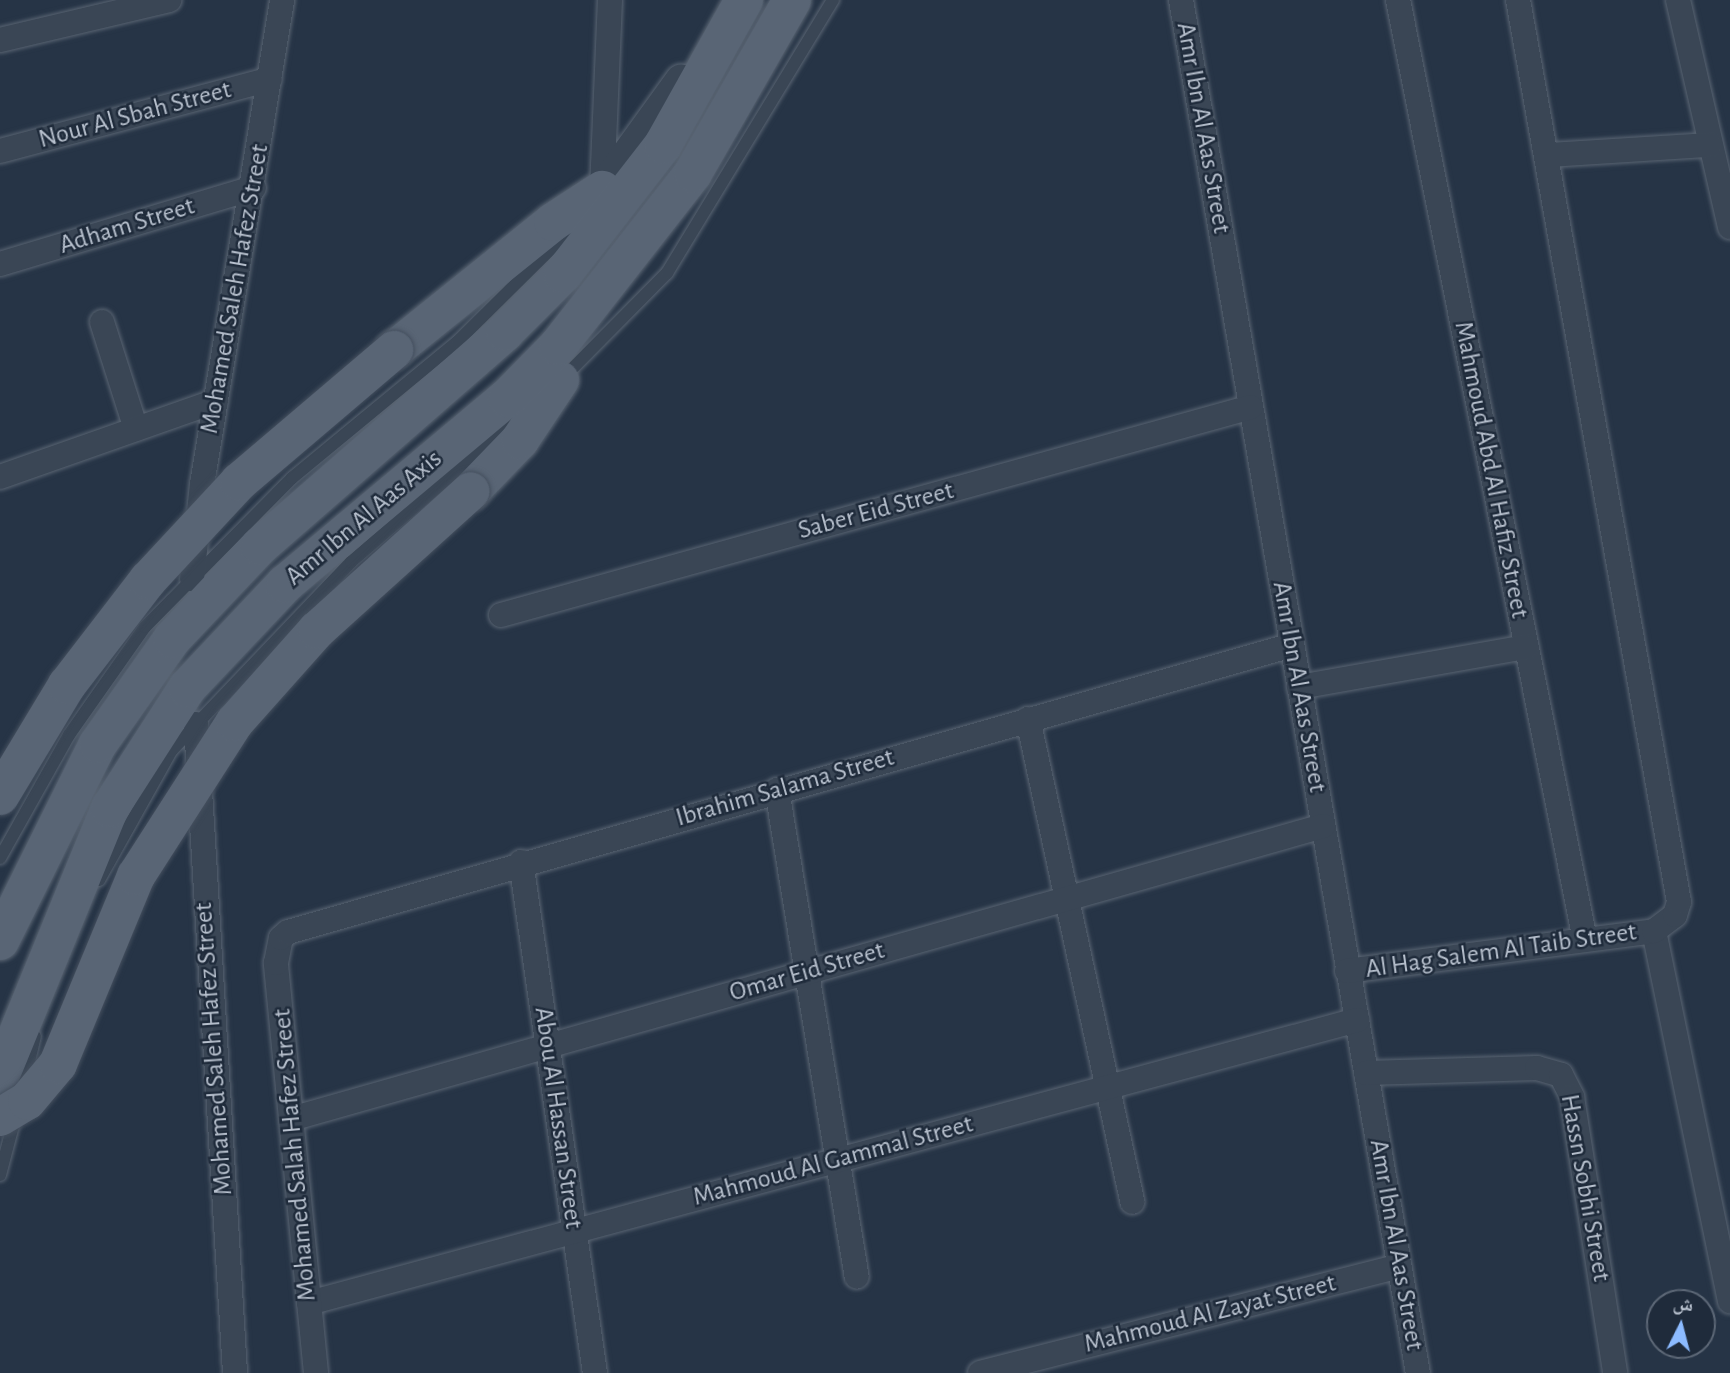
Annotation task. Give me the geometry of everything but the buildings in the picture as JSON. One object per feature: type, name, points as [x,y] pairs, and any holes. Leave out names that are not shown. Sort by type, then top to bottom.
[{"type":"main road","name":"Amr Ibn Al Aas Axis","points":[[0,941],[98,744],[172,639],[279,528],[506,332],[563,274],[663,145],[744,0]]},
{"type":"main road","name":"Amr Ibn Al Aas Axis","points":[[0,1077],[110,808],[187,688],[285,584],[507,398],[558,346],[693,173],[792,0]]},
{"type":"main road","points":[[0,796],[67,685],[148,580],[239,482],[394,350],[553,222],[602,190]]},
{"type":"main road","points":[[0,1117],[27,1101],[58,1064],[136,876],[235,722],[317,630],[471,491],[520,440],[561,380]]},
{"type":"street","points":[[0,40],[169,0]]},
{"type":"street","name":"Mohamed Saleh Hafez Street","points":[[192,579],[216,401],[254,188],[282,0]]},
{"type":"street","points":[[602,190],[610,0]]},
{"type":"street","points":[[602,190],[690,68],[724,0]]},
{"type":"street","name":"Amr Ibn Al Aas Street","points":[[1181,0],[1418,1373]]},
{"type":"street","name":"Mahmoud Abd Al Hafiz Street","points":[[1398,0],[1585,940]]},
{"type":"street","points":[[1518,0],[1549,155],[1678,889],[1675,915],[1654,931],[1730,1301]]},
{"type":"street","points":[[1678,0],[1730,228]]},
{"type":"street","name":"Nour Al Sbah Street","points":[[0,151],[270,79]]},
{"type":"street","points":[[1549,155],[1710,145]]},
{"type":"street","name":"Adham Street","points":[[0,264],[254,188]]},
{"type":"street","points":[[102,322],[135,429]]},
{"type":"street","points":[[0,477],[216,401]]},
{"type":"street","name":"Saber Eid Street","points":[[500,615],[1251,407]]},
{"type":"street","name":"Ibrahim Salama Street","points":[[281,939],[302,924],[1292,645]]},
{"type":"street","points":[[1299,687],[1527,647]]},
{"type":"street","points":[[1028,719],[1132,1202]]},
{"type":"street","name":"Mohamed Saleh Hafez Street","points":[[196,724],[235,1373]]},
{"type":"street","points":[[777,790],[858,1276]]},
{"type":"street","name":"Omar Eid Street","points":[[291,1119],[1323,826]]},
{"type":"street","name":"Abou Al Hassan Street","points":[[521,862],[595,1373]]},
{"type":"street","name":"Al Hag Salem Al Taib Street","points":[[1347,971],[1654,931]]},
{"type":"street","name":"Mohamed Salah Hafez Street","points":[[281,939],[276,963],[316,1373]]},
{"type":"street","name":"Mahmoud Al Gammal Street","points":[[309,1303],[1357,1020]]},
{"type":"street","name":"Hassn Sobhi Street","points":[[1366,1073],[1536,1068],[1561,1074],[1572,1097],[1615,1373]]},
{"type":"street","name":"Mahmoud Al Zayat Street","points":[[980,1373],[1399,1266]]},
{"type":"lane","points":[[90,900],[170,751],[352,562],[561,380],[667,273],[833,0]]},
{"type":"lane","points":[[0,858],[69,735],[145,627],[292,478],[457,342],[552,251],[602,190]]},
{"type":"lane","points":[[0,1175],[41,1023]]}]
